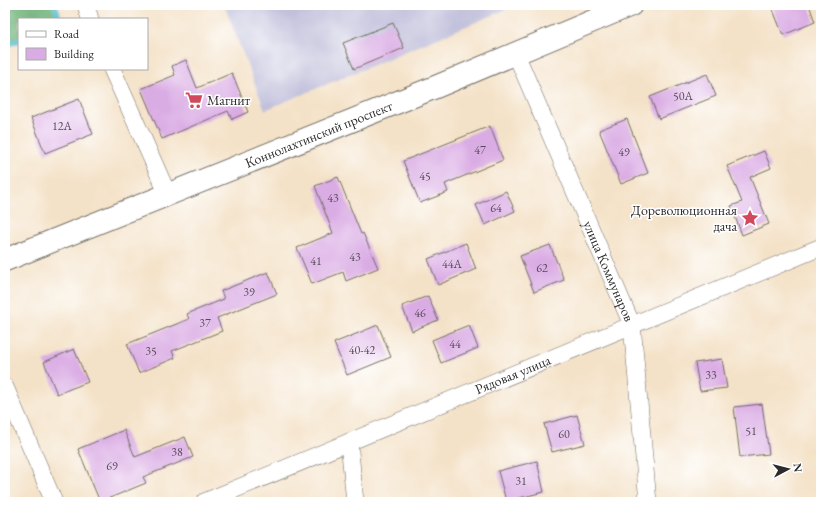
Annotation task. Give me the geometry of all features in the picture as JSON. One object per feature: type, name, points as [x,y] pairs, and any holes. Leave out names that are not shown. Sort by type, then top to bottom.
[{"type":"main road","name":"Коннолахтинский проспект","points":[[5,260],[516,54],[631,5]]},
{"type":"street","points":[[86,5],[90,18]]},
{"type":"street","name":"улица Коммунаров","points":[[516,54],[632,325],[648,502]]},
{"type":"street","points":[[112,70],[168,195]]},
{"type":"street","name":"Рядовая улица","points":[[204,502],[821,247]]},
{"type":"street","points":[[5,387],[54,502]]},
{"type":"street","points":[[349,442],[355,502]]},
{"type":"shaded area","points":[[224,5],[517,5],[265,110]]},
{"type":"green space","points":[[5,5],[55,5],[59,18],[18,18],[18,40],[5,45]]},
{"type":"building","points":[[771,5],[809,5],[815,22],[783,35]]},
{"type":"building","points":[[393,23],[404,48],[354,69],[343,43]]},
{"type":"building","name":"Магнит","points":[[186,60],[197,88],[232,73],[248,112],[232,119],[228,111],[162,139],[141,89],[175,75],[172,66]]},
{"type":"building","points":[[707,74],[716,96],[659,119],[650,97]]},
{"type":"building","points":[[79,99],[93,134],[45,153],[31,118]]},
{"type":"building","points":[[627,119],[648,173],[621,184],[599,130]]},
{"type":"building","points":[[490,126],[503,160],[445,184],[448,192],[420,203],[403,161]]},
{"type":"building","points":[[764,151],[771,168],[750,177],[769,224],[742,235],[731,206],[742,202],[727,166]]},
{"type":"building","points":[[338,177],[361,234],[363,233],[378,268],[346,281],[343,272],[312,284],[297,248],[333,233],[315,186]]},
{"type":"building","points":[[506,191],[515,211],[485,225],[476,205]]},
{"type":"building","points":[[466,243],[476,269],[438,285],[428,259]]},
{"type":"building","points":[[550,245],[564,280],[534,292],[520,256]]},
{"type":"building","points":[[268,272],[277,294],[217,318],[222,331],[172,351],[175,358],[139,373],[127,344],[189,319],[187,314],[224,299],[221,291]]},
{"type":"building","points":[[428,296],[438,320],[412,331],[402,306]]},
{"type":"building","points":[[378,325],[391,357],[347,375],[334,343]]},
{"type":"building","points":[[469,325],[478,348],[441,363],[432,340]]},
{"type":"building","points":[[74,349],[88,382],[57,394],[44,362]]},
{"type":"building","points":[[722,359],[727,388],[700,391],[695,363]]},
{"type":"building","points":[[762,404],[769,454],[740,457],[734,407]]},
{"type":"building","points":[[577,415],[585,444],[552,452],[544,424]]},
{"type":"building","points":[[124,430],[135,457],[185,437],[193,457],[143,477],[146,483],[100,502],[78,449]]},
{"type":"building","points":[[537,461],[544,492],[506,501],[498,471]]},
{"type":"waterway","points":[[55,5],[59,18]]},
{"type":"waterway","points":[[5,45],[18,40]]},
{"type":"place","name":"Магнит","points":[[194,100]]},
{"type":"place","name":"Дореволюционная дача","points":[[750,218]]}]
